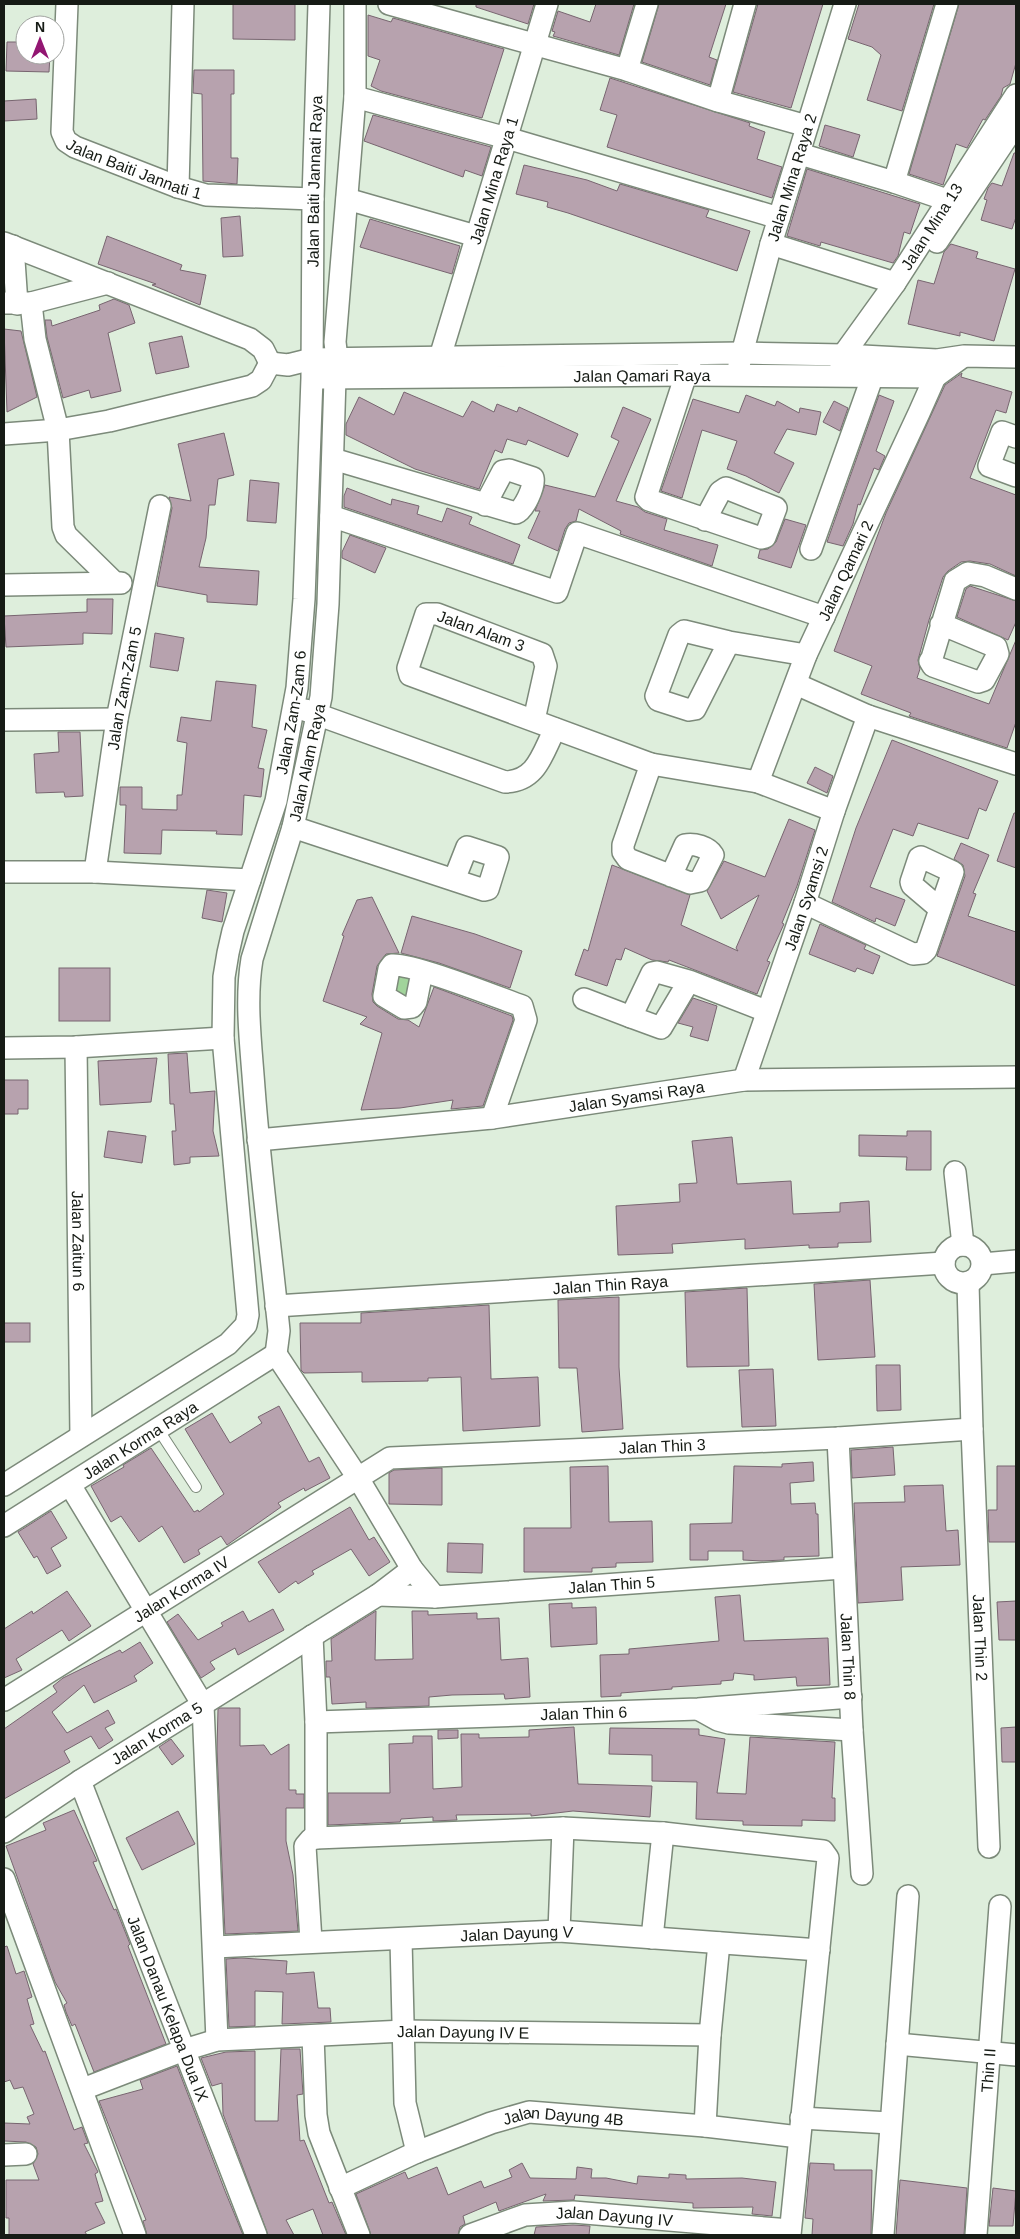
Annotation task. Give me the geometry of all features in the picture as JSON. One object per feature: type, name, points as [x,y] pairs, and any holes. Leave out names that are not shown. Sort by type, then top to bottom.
[{"type":"street","name":"Jalan Baiti Jannati 1","points":[[67,4],[62,132],[66,141],[75,147],[178,187],[206,194],[313,199]]},
{"type":"street","points":[[178,187],[183,4]]},
{"type":"street","name":"Jalan Baiti Jannati Raya","points":[[312,368],[313,199],[319,4]]},
{"type":"street","name":"Jalan Alam Raya","points":[[276,1354],[280,1331],[258,1140],[249,1028],[248,980],[252,959],[293,827],[319,714],[328,604],[336,369],[335,342],[355,97],[355,4]]},
{"type":"street","points":[[389,4],[534,46],[627,70],[718,101],[808,126]]},
{"type":"street","name":"Jalan Mina Raya 1","points":[[434,376],[547,4]]},
{"type":"street","points":[[627,70],[647,4]]},
{"type":"street","points":[[718,101],[745,4]]},
{"type":"street","name":"Jalan Mina Raya 2","points":[[738,376],[741,353],[770,244],[846,4]]},
{"type":"street","points":[[894,182],[947,4]]},
{"type":"street","name":"Jalan Mina 13","points":[[854,356],[895,283],[1016,95]]},
{"type":"street","points":[[355,97],[507,138],[779,218]]},
{"type":"street","points":[[811,549],[855,377],[854,356],[872,340],[1016,124]]},
{"type":"street","points":[[800,154],[947,200]]},
{"type":"street","points":[[347,199],[476,236]]},
{"type":"street","points":[[4,434],[58,430],[109,421],[252,386],[279,364],[250,339],[8,244],[17,303],[35,339],[58,430],[63,527],[66,535],[114,582]]},
{"type":"street","points":[[770,244],[895,283]]},
{"type":"street","points":[[17,303],[108,283]]},
{"type":"street","points":[[692,353],[687,375],[646,493],[649,500],[705,520]]},
{"type":"street","name":"Jalan Qamari Raya","points":[[336,369],[440,356],[741,353],[854,356],[936,369]]},
{"type":"street","points":[[936,369],[964,356],[1016,357]]},
{"type":"street","name":"Jalan Qamari Raya","points":[[279,364],[434,376],[687,375],[855,377],[936,369]]},
{"type":"street","name":"Jalan Zam-Zam 6","points":[[81,1436],[228,1344],[246,1325],[248,1303],[223,1038],[224,977],[233,932],[276,801],[294,708],[304,599],[312,368]]},
{"type":"street","name":"Jalan Qamari 2","points":[[758,782],[806,655],[936,369]]},
{"type":"street","points":[[1016,437],[1002,432],[989,466],[1016,476]]},
{"type":"street","points":[[333,459],[485,505]]},
{"type":"street","name":"Jalan Zam-Zam 5","points":[[95,872],[117,719],[142,584],[160,506]]},
{"type":"street","points":[[331,516],[557,592],[577,533],[824,617]]},
{"type":"street","points":[[941,624],[954,582],[968,573],[985,576],[1016,589]]},
{"type":"street","points":[[4,585],[114,582],[142,584]]},
{"type":"street","name":"Jalan Alam 3","points":[[534,720],[546,666],[542,654],[437,614],[426,614],[408,668],[410,675],[651,764],[758,782],[834,811]]},
{"type":"street","points":[[729,642],[806,655]]},
{"type":"street","points":[[796,684],[868,716],[1016,762]]},
{"type":"street","points":[[294,708],[319,714],[505,782],[514,782],[531,774],[556,729]]},
{"type":"street","name":"Jalan Syamsi 2","points":[[744,1080],[766,1011],[805,903],[834,811],[868,716]]},
{"type":"street","points":[[4,720],[117,719]]},
{"type":"street","points":[[651,764],[623,845],[623,852],[628,859],[670,876]]},
{"type":"street","points":[[293,827],[454,880]]},
{"type":"street","points":[[4,872],[95,872],[250,880]]},
{"type":"street","points":[[805,903],[917,955],[926,950],[939,908]]},
{"type":"street","points":[[422,972],[522,1006],[525,1011],[526,1020],[492,1118]]},
{"type":"street","points":[[631,1017],[652,973],[664,973],[689,981],[766,1011]]},
{"type":"street","points":[[584,999],[661,1028],[689,981]]},
{"type":"street","points":[[4,1048],[76,1047],[223,1038]]},
{"type":"street","name":"Jalan Zaitun 6","points":[[76,1047],[81,1436]]},
{"type":"street","name":"Jalan Syamsi Raya","points":[[258,1140],[492,1118],[744,1080],[1016,1078]]},
{"type":"street","points":[[955,1172],[962,1244]]},
{"type":"street","points":[[962,1244],[977,1250],[983,1264],[979,1276],[968,1283],[956,1282],[947,1275],[944,1263],[950,1250],[962,1244]]},
{"type":"street","points":[[983,1264],[1016,1261]]},
{"type":"street","name":"Jalan Thin Raya","points":[[276,1306],[944,1263]]},
{"type":"street","name":"Jalan Thin 2","points":[[968,1283],[989,1847]]},
{"type":"street","points":[[276,1354],[358,1478],[412,1568],[435,1597]]},
{"type":"street","name":"Jalan Korma Raya","points":[[4,1526],[276,1354]]},
{"type":"street","name":"Jalan Thin 3","points":[[358,1478],[390,1458],[397,1456],[838,1438],[972,1429]]},
{"type":"street","points":[[4,1486],[81,1436]]},
{"type":"street","name":"Jalan Thin 8","points":[[838,1438],[843,1568],[862,1874]]},
{"type":"street","name":"Jalan Korma IV","points":[[4,1700],[146,1609],[358,1478]]},
{"type":"street","points":[[70,1485],[203,1705],[215,1947],[217,2040]]},
{"type":"street","name":"Jalan Korma 5","points":[[4,1832],[80,1780],[378,1595],[412,1568]]},
{"type":"street","name":"Jalan Thin 5","points":[[378,1595],[435,1597],[843,1568]]},
{"type":"street","points":[[312,1636],[316,1722],[316,1838]]},
{"type":"street","name":"Jalan Thin 6","points":[[316,1722],[698,1709],[851,1696]]},
{"type":"street","points":[[698,1709],[718,1720],[729,1723],[852,1730]]},
{"type":"street","name":"Jalan Danau Kelapa Dua IX","points":[[80,1780],[256,2235]]},
{"type":"street","points":[[559,1931],[562,1828]]},
{"type":"street","points":[[311,1941],[305,1846],[310,1839],[562,1828],[663,1833],[823,1851],[828,1858],[790,2232]]},
{"type":"street","points":[[652,1938],[663,1833]]},
{"type":"street","points":[[4,1880],[83,2089],[135,2235]]},
{"type":"street","points":[[883,2235],[908,1896]]},
{"type":"street","name":"Thin II","points":[[976,2235],[1000,1906]]},
{"type":"street","name":"Jalan Dayung V","points":[[215,1947],[311,1941],[401,1940],[559,1931],[819,1950]]},
{"type":"street","points":[[401,1940],[405,2103],[417,2152]]},
{"type":"street","points":[[705,2126],[710,2035],[719,1943]]},
{"type":"street","name":"Jalan Dayung IV E","points":[[83,2089],[184,2050],[217,2040],[404,2032],[710,2035]]},
{"type":"street","points":[[314,2036],[317,2123],[359,2235]]},
{"type":"street","points":[[897,2044],[1016,2055]]},
{"type":"street","name":"Jalan Dayung 4B","points":[[340,2188],[417,2152],[491,2122],[528,2112],[705,2126],[800,2127],[890,2123]]},
{"type":"street","points":[[4,2155],[26,2154]]},
{"type":"street","name":"Jalan Dayung IV","points":[[470,2235],[525,2215],[542,2212],[622,2225],[790,2232]]},
{"type":"lane","points":[[158,1429],[196,1487]]},
{"type":"green space","points":[[392,965],[417,974],[412,1007],[384,996]]},
{"type":"building","points":[[233,4],[295,4],[295,40],[233,39]]},
{"type":"building","points":[[476,4],[534,4],[528,24],[476,7]]},
{"type":"building","points":[[596,4],[634,4],[619,55],[553,36],[555,32],[552,31],[558,11],[590,22]]},
{"type":"building","points":[[659,4],[726,4],[709,57],[717,60],[710,85],[642,62]]},
{"type":"building","points":[[758,4],[823,4],[791,108],[733,92]]},
{"type":"building","points":[[859,4],[934,4],[902,111],[867,100],[881,55],[872,47],[848,39]]},
{"type":"building","points":[[959,4],[1016,4],[1016,63],[1010,84],[1003,88],[1001,96],[985,120],[983,119],[967,148],[956,144],[943,185],[909,174]]},
{"type":"building","points":[[368,15],[391,22],[393,18],[504,49],[482,118],[381,91],[371,86],[380,60],[368,56]]},
{"type":"building","points":[[7,42],[15,42],[15,65],[49,65],[49,72],[6,71]]},
{"type":"building","points":[[194,70],[234,70],[234,94],[231,94],[231,158],[238,158],[237,184],[203,181],[202,94],[193,93]]},
{"type":"building","points":[[610,78],[750,123],[749,126],[765,132],[757,159],[782,167],[772,198],[607,147],[617,115],[600,110]]},
{"type":"building","points":[[36,99],[37,119],[4,121],[4,101]]},
{"type":"building","points":[[373,115],[491,147],[482,176],[465,170],[463,177],[364,141]]},
{"type":"building","points":[[825,125],[860,135],[853,157],[819,146]]},
{"type":"building","points":[[1014,153],[1016,153],[1016,217],[1012,229],[981,220],[987,200],[984,199],[988,188],[992,183],[1002,186]]},
{"type":"building","points":[[524,165],[587,180],[617,191],[620,184],[709,210],[706,217],[750,231],[737,271],[547,207],[548,202],[516,194]]},
{"type":"building","points":[[807,169],[920,204],[910,234],[904,232],[898,256],[893,263],[821,242],[820,246],[787,236]]},
{"type":"building","points":[[240,216],[243,256],[223,257],[221,218]]},
{"type":"building","points":[[370,219],[460,246],[452,274],[360,247]]},
{"type":"building","points":[[107,236],[182,265],[180,270],[206,275],[200,305],[152,285],[156,284],[98,264]]},
{"type":"building","points":[[951,244],[978,252],[976,258],[1015,269],[994,341],[960,332],[960,336],[908,324],[918,280],[934,284],[944,252]]},
{"type":"building","points":[[114,299],[129,305],[135,323],[108,333],[121,391],[91,398],[89,390],[63,398],[47,337],[45,320],[51,320],[52,326],[100,310],[99,305]]},
{"type":"building","points":[[4,329],[21,331],[37,397],[7,412]]},
{"type":"building","points":[[182,336],[189,367],[156,374],[149,343]]},
{"type":"building","points":[[962,373],[961,377],[1012,392],[1006,413],[996,410],[970,478],[1016,495],[1016,576],[990,564],[970,561],[961,562],[948,571],[943,577],[929,620],[918,660],[920,669],[917,678],[989,704],[1016,640],[1016,722],[1007,748],[909,716],[911,713],[861,694],[872,666],[834,651],[886,513],[945,385]]},
{"type":"building","points":[[404,392],[463,417],[472,401],[494,412],[497,404],[517,412],[519,407],[578,434],[568,457],[528,440],[526,445],[507,439],[502,453],[495,450],[479,489],[415,469],[346,435],[346,424],[359,397],[394,415]]},
{"type":"building","points":[[746,395],[775,406],[777,401],[799,413],[800,408],[821,412],[816,435],[787,429],[774,453],[794,463],[779,493],[746,476],[727,469],[737,441],[702,430],[682,498],[661,491],[693,399],[739,413]]},
{"type":"building","points":[[879,395],[894,401],[876,451],[885,456],[879,470],[874,468],[860,505],[858,504],[853,524],[843,546],[827,542]]},
{"type":"building","points":[[834,401],[848,408],[840,431],[823,422]]},
{"type":"building","points":[[623,407],[651,419],[616,501],[638,507],[645,512],[667,519],[664,530],[718,545],[712,566],[620,534],[621,531],[579,509],[576,521],[569,523],[565,529],[558,551],[528,538],[540,511],[535,511],[545,485],[595,497],[619,441],[611,437]]},
{"type":"building","points":[[224,433],[234,475],[218,479],[215,505],[209,505],[206,538],[199,567],[259,571],[257,605],[207,602],[207,595],[157,586],[172,508],[169,497],[191,501],[178,444]]},
{"type":"building","points":[[250,480],[279,483],[276,523],[247,521]]},
{"type":"building","points":[[347,488],[391,505],[392,499],[419,506],[417,514],[442,522],[447,508],[472,517],[469,524],[520,545],[513,564],[344,507],[344,496]]},
{"type":"building","points":[[785,519],[806,525],[791,568],[758,558],[760,550],[768,549],[776,542]]},
{"type":"building","points":[[350,535],[386,548],[375,573],[342,558],[342,552]]},
{"type":"building","points":[[970,586],[1016,601],[1016,622],[1008,640],[957,617],[966,589]]},
{"type":"building","points":[[87,599],[113,599],[112,634],[83,633],[83,644],[6,647],[4,616],[87,612]]},
{"type":"building","points":[[155,633],[184,638],[178,671],[150,667]]},
{"type":"building","points":[[216,681],[256,685],[252,727],[267,730],[258,768],[264,769],[261,797],[244,795],[242,835],[216,834],[217,831],[162,830],[161,854],[124,853],[126,805],[120,805],[120,787],[142,787],[142,809],[177,810],[177,795],[182,795],[187,743],[177,741],[181,717],[211,721]]},
{"type":"building","points":[[58,732],[80,732],[83,796],[65,797],[64,792],[36,793],[34,754],[59,752]]},
{"type":"building","points":[[892,740],[998,781],[986,811],[979,808],[968,839],[918,823],[913,836],[893,829],[870,887],[905,900],[895,926],[876,918],[875,922],[832,902],[856,828]]},
{"type":"building","points":[[815,767],[833,776],[827,793],[807,783]]},
{"type":"building","points":[[1014,813],[1016,813],[1016,868],[997,861]]},
{"type":"building","points":[[789,819],[815,830],[797,886],[782,923],[784,924],[767,961],[770,962],[757,994],[669,960],[668,962],[652,960],[625,948],[621,960],[616,959],[607,986],[575,975],[584,949],[588,951],[612,865],[690,895],[681,925],[738,951],[736,948],[759,895],[721,919],[707,891],[724,861],[765,877]]},
{"type":"building","points":[[961,843],[989,855],[973,893],[976,894],[968,916],[1016,932],[1016,986],[937,956],[965,876],[963,865],[954,859]]},
{"type":"building","points":[[207,890],[227,893],[222,922],[202,918]]},
{"type":"building","points":[[372,897],[399,953],[386,954],[377,966],[372,994],[373,1002],[377,1006],[398,1019],[408,1020],[419,1027],[434,987],[512,1016],[513,1020],[483,1106],[451,1109],[453,1100],[400,1108],[361,1110],[382,1033],[360,1024],[367,1017],[323,1001],[344,936],[342,935],[357,900]]},
{"type":"building","points":[[412,916],[475,934],[522,951],[510,988],[439,963],[401,953]]},
{"type":"building","points":[[820,924],[866,945],[864,949],[880,956],[873,974],[857,968],[855,972],[809,954]]},
{"type":"building","points":[[59,968],[110,968],[110,1021],[59,1021]]},
{"type":"building","points":[[693,998],[717,1006],[708,1041],[690,1036],[693,1027],[678,1023]]},
{"type":"building","points":[[187,1053],[190,1093],[215,1091],[213,1131],[219,1156],[190,1157],[190,1163],[174,1165],[172,1131],[176,1131],[174,1104],[170,1104],[168,1054]]},
{"type":"building","points":[[157,1058],[151,1102],[100,1105],[98,1061]]},
{"type":"building","points":[[4,1080],[28,1080],[28,1109],[18,1109],[18,1114],[4,1114]]},
{"type":"building","points":[[108,1131],[146,1136],[142,1163],[104,1157]]},
{"type":"building","points":[[907,1131],[931,1131],[931,1170],[906,1170],[907,1157],[859,1156],[859,1135],[907,1136]]},
{"type":"building","points":[[732,1137],[737,1184],[791,1181],[793,1214],[840,1212],[840,1203],[869,1201],[871,1242],[838,1243],[838,1247],[809,1248],[809,1245],[745,1249],[745,1239],[672,1244],[673,1253],[618,1255],[616,1206],[680,1202],[679,1184],[697,1183],[692,1141]]},
{"type":"building","points":[[870,1280],[875,1357],[818,1360],[814,1284]]},
{"type":"building","points":[[747,1288],[749,1366],[687,1367],[685,1292]]},
{"type":"building","points":[[619,1297],[619,1367],[623,1429],[582,1432],[577,1368],[559,1368],[558,1300]]},
{"type":"building","points":[[489,1305],[491,1379],[538,1377],[540,1426],[463,1431],[461,1377],[428,1378],[428,1381],[362,1382],[362,1372],[304,1373],[301,1370],[300,1323],[361,1323],[361,1313]]},
{"type":"building","points":[[4,1323],[30,1323],[30,1342],[4,1342]]},
{"type":"building","points":[[876,1365],[900,1365],[901,1410],[877,1411]]},
{"type":"building","points":[[773,1369],[776,1426],[742,1427],[739,1370]]},
{"type":"building","points":[[279,1406],[309,1462],[319,1457],[330,1478],[305,1491],[304,1488],[278,1503],[281,1507],[227,1545],[221,1536],[198,1550],[200,1554],[184,1563],[162,1526],[139,1542],[121,1516],[111,1522],[91,1486],[124,1467],[123,1465],[151,1448],[194,1512],[198,1510],[199,1512],[224,1494],[185,1429],[212,1413],[230,1443],[262,1423],[258,1417]]},
{"type":"building","points":[[893,1447],[895,1475],[852,1478],[851,1450]]},
{"type":"building","points":[[813,1462],[814,1481],[790,1483],[791,1504],[815,1503],[816,1514],[818,1514],[819,1556],[784,1557],[784,1560],[762,1561],[743,1560],[743,1551],[708,1551],[708,1560],[690,1560],[690,1524],[732,1523],[734,1466],[782,1467],[782,1464]]},
{"type":"building","points":[[608,1466],[609,1522],[652,1521],[653,1562],[616,1563],[616,1567],[592,1568],[592,1572],[524,1572],[524,1528],[571,1528],[570,1467]]},
{"type":"building","points":[[997,1466],[1016,1466],[1016,1542],[989,1542],[988,1510],[997,1510]]},
{"type":"building","points":[[442,1468],[442,1505],[389,1504],[389,1473],[394,1470]]},
{"type":"building","points":[[943,1485],[946,1531],[958,1530],[960,1565],[901,1567],[903,1600],[858,1603],[854,1503],[905,1502],[904,1486]]},
{"type":"building","points":[[350,1507],[369,1540],[374,1537],[390,1562],[369,1576],[351,1549],[312,1571],[314,1574],[298,1584],[296,1581],[279,1593],[258,1562]]},
{"type":"building","points":[[51,1511],[67,1538],[51,1548],[61,1566],[47,1574],[37,1556],[34,1558],[18,1532]]},
{"type":"building","points":[[448,1543],[483,1544],[482,1573],[447,1572]]},
{"type":"building","points":[[67,1591],[91,1626],[69,1641],[62,1630],[16,1659],[22,1670],[4,1678],[4,1629],[32,1611],[33,1614]]},
{"type":"building","points":[[740,1595],[744,1641],[828,1638],[830,1685],[797,1686],[796,1677],[754,1680],[754,1675],[734,1673],[733,1680],[721,1681],[721,1684],[672,1687],[672,1689],[621,1693],[621,1696],[601,1697],[600,1655],[629,1654],[629,1649],[719,1641],[715,1597]]},
{"type":"building","points":[[1016,1601],[1016,1640],[999,1640],[997,1602]]},
{"type":"building","points":[[572,1603],[572,1608],[596,1607],[597,1644],[551,1647],[549,1604]]},
{"type":"building","points":[[273,1609],[284,1630],[238,1655],[235,1648],[210,1662],[215,1669],[201,1678],[167,1622],[178,1614],[198,1640],[223,1626],[221,1623],[243,1611],[249,1622]]},
{"type":"building","points":[[376,1611],[375,1660],[413,1659],[412,1611],[428,1611],[428,1615],[477,1613],[477,1619],[499,1618],[501,1660],[528,1658],[530,1697],[505,1699],[504,1694],[429,1697],[429,1706],[366,1708],[366,1702],[332,1704],[330,1677],[326,1677],[326,1661],[332,1661],[331,1639]]},
{"type":"building","points":[[140,1642],[153,1663],[134,1676],[137,1681],[94,1703],[84,1685],[52,1712],[67,1733],[108,1710],[115,1723],[105,1728],[113,1740],[99,1749],[91,1736],[64,1751],[70,1762],[4,1799],[4,1729],[57,1692],[53,1686],[63,1678],[120,1650],[122,1653]]},
{"type":"building","points":[[240,1708],[240,1746],[264,1745],[271,1755],[289,1744],[289,1790],[296,1790],[296,1794],[304,1794],[304,1808],[286,1808],[286,1841],[293,1875],[298,1931],[225,1934],[217,1750],[218,1709]]},
{"type":"building","points":[[574,1727],[578,1784],[652,1786],[650,1817],[573,1811],[531,1816],[531,1814],[456,1815],[457,1820],[433,1821],[433,1817],[401,1819],[400,1822],[328,1825],[328,1793],[390,1793],[389,1744],[413,1743],[413,1736],[432,1736],[433,1789],[462,1787],[461,1734],[479,1734],[479,1738],[529,1737],[529,1730]]},
{"type":"building","points":[[1016,1727],[1016,1762],[1002,1762],[1001,1728]]},
{"type":"building","points":[[610,1728],[699,1729],[699,1735],[725,1739],[717,1793],[746,1794],[750,1737],[835,1742],[832,1798],[835,1798],[835,1821],[802,1820],[802,1826],[743,1825],[743,1821],[696,1819],[697,1782],[652,1781],[652,1755],[609,1754]]},
{"type":"building","points":[[438,1730],[458,1730],[458,1738],[438,1739]]},
{"type":"building","points":[[171,1739],[184,1756],[172,1765],[159,1747]]},
{"type":"building","points":[[74,1810],[97,1861],[93,1862],[114,1910],[116,1909],[130,1944],[128,1946],[166,2044],[94,2072],[75,2024],[72,2026],[66,2012],[64,2005],[67,2003],[55,1982],[6,1846],[46,1830],[43,1823]]},
{"type":"building","points":[[178,1811],[195,1844],[142,1870],[126,1838]]},
{"type":"building","points":[[7,1946],[16,1974],[24,1971],[32,1997],[27,1999],[34,2024],[30,2025],[43,2052],[45,2051],[74,2130],[82,2127],[88,2143],[84,2144],[98,2172],[95,2174],[103,2201],[95,2203],[105,2223],[85,2232],[87,2235],[9,2235],[9,2218],[6,2218],[6,2180],[39,2180],[33,2164],[38,2154],[36,2147],[26,2142],[4,2141],[4,2123],[30,2124],[27,2117],[34,2114],[23,2087],[14,2089],[10,2080],[4,2082],[4,1947]]},
{"type":"building","points":[[226,1959],[287,1961],[286,1974],[314,1972],[318,2008],[330,2008],[331,2022],[282,2024],[283,1992],[255,1991],[255,2026],[229,2027]]},
{"type":"building","points":[[281,2049],[300,2049],[303,2094],[297,2095],[300,2141],[304,2140],[329,2203],[332,2202],[346,2235],[323,2235],[313,2209],[286,2220],[294,2235],[268,2235],[223,2114],[222,2083],[212,2086],[201,2058],[226,2052],[255,2051],[255,2121],[278,2121]]},
{"type":"building","points":[[177,2066],[243,2235],[147,2235],[143,2221],[146,2220],[99,2101],[143,2089],[140,2080]]},
{"type":"building","points":[[522,2163],[530,2178],[576,2179],[577,2167],[592,2169],[591,2178],[606,2178],[637,2184],[638,2176],[669,2178],[669,2174],[686,2175],[686,2179],[742,2178],[776,2182],[772,2216],[752,2214],[753,2207],[693,2208],[693,2203],[575,2195],[574,2200],[543,2201],[546,2194],[499,2211],[496,2202],[463,2216],[465,2224],[460,2227],[458,2235],[371,2235],[356,2194],[405,2172],[408,2179],[437,2167],[448,2195],[481,2181],[484,2188],[512,2177],[509,2170]]},
{"type":"building","points":[[810,2163],[834,2164],[834,2170],[872,2170],[871,2235],[812,2235],[813,2219],[805,2218]]},
{"type":"building","points":[[900,2180],[967,2188],[964,2235],[896,2235]]},
{"type":"building","points":[[993,2188],[1016,2191],[1013,2226],[989,2226]]},
{"type":"building","points":[[590,2226],[589,2235],[534,2235],[536,2227]]}]
